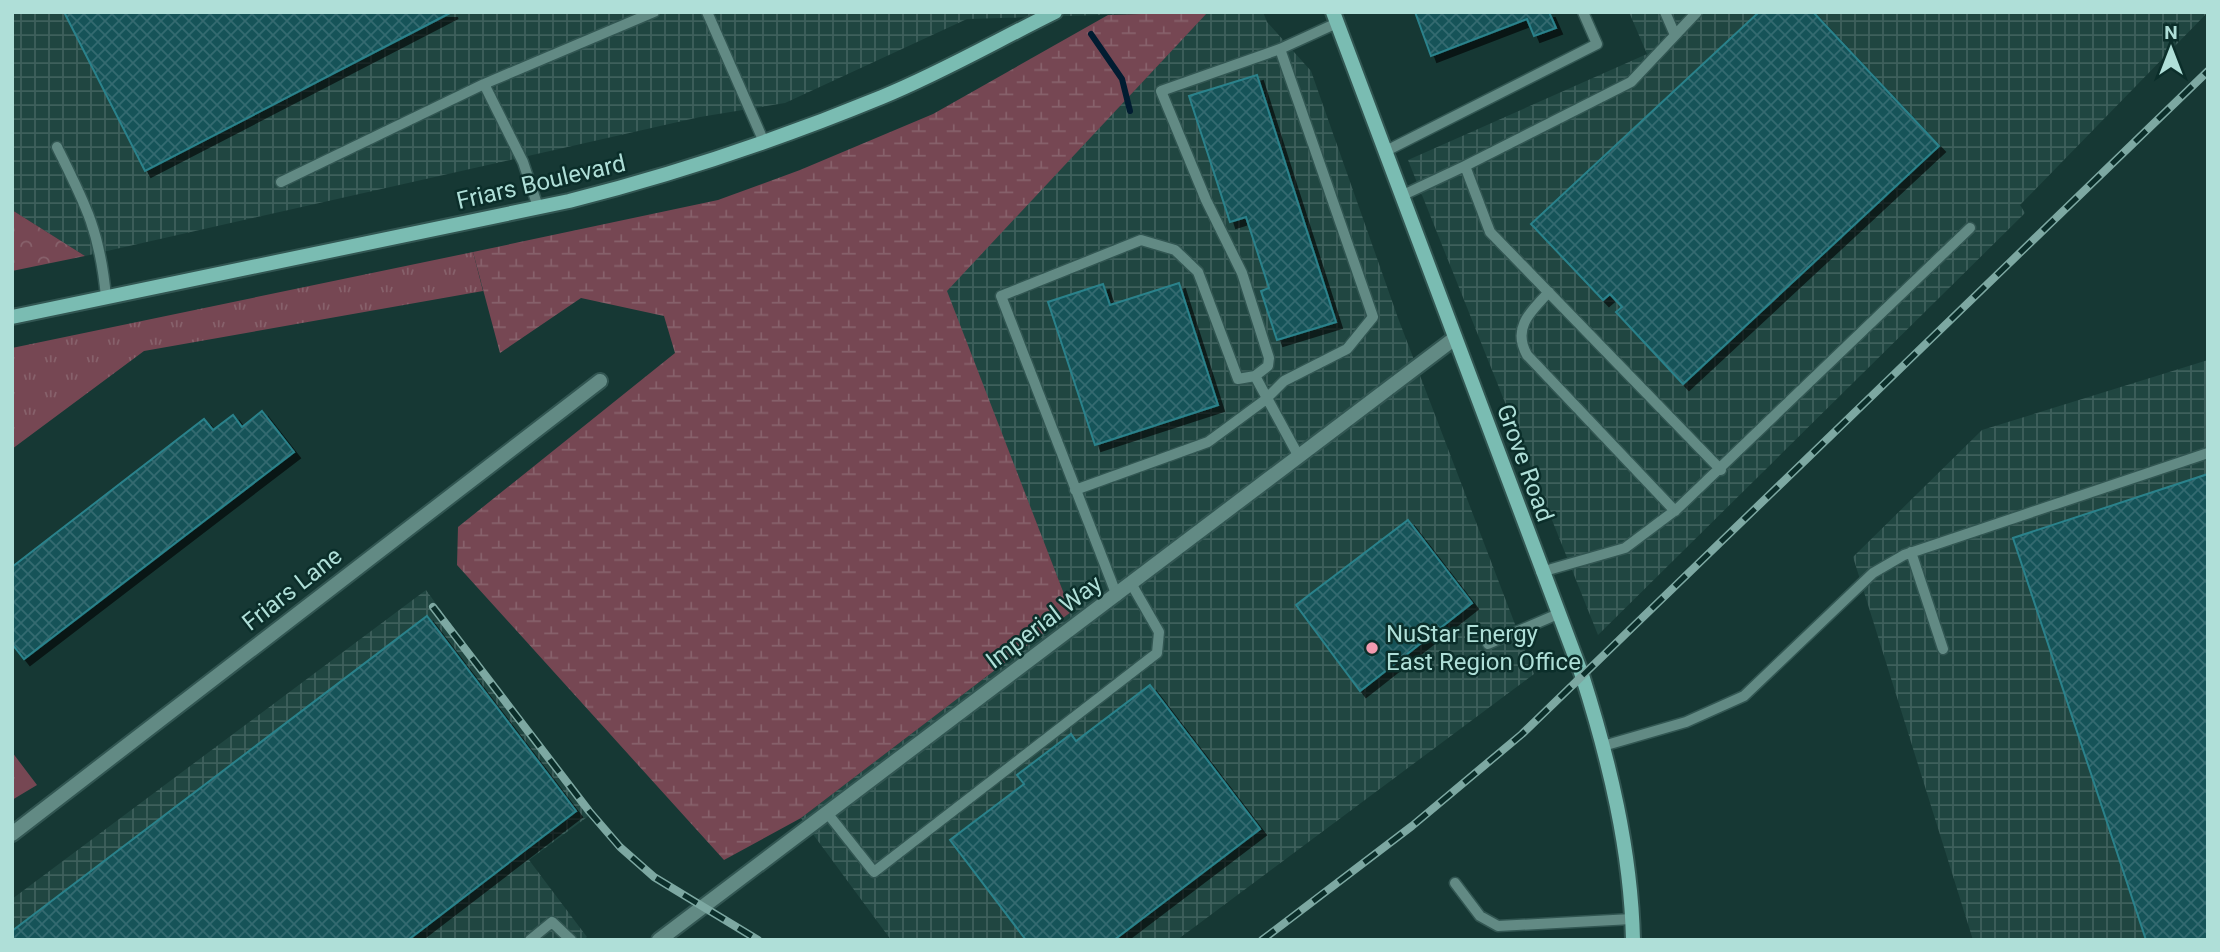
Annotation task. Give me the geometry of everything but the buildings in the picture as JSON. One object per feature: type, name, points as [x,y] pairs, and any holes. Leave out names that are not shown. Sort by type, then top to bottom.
[{"type":"main road","name":"Friars Boulevard","points":[[12,317],[538,207],[648,181],[764,142],[885,96],[1055,12]]},
{"type":"main road","name":"Grove Road","points":[[1335,18],[1541,572],[1582,675],[1603,746],[1625,850],[1633,940]]},
{"type":"street","name":"Imperial Way","points":[[659,940],[1132,585],[1298,455],[1455,338]]},
{"type":"street","name":"Friars Lane","points":[[12,834],[600,381]]},
{"type":"lane","points":[[281,182],[484,84],[654,12]]},
{"type":"lane","points":[[707,12],[764,142]]},
{"type":"lane","points":[[1384,152],[1597,44],[1583,12]]},
{"type":"lane","points":[[1665,12],[1675,35]]},
{"type":"lane","points":[[1401,196],[1631,82],[1697,12]]},
{"type":"lane","points":[[1117,596],[1001,296],[1141,240],[1175,250],[1198,272],[1238,379],[1255,376],[1268,366],[1269,358],[1242,273],[1206,200],[1161,92],[1280,49],[1335,18]]},
{"type":"lane","points":[[1075,490],[1208,442],[1265,400],[1284,381],[1347,349],[1373,317],[1280,49]]},
{"type":"lane","points":[[484,84],[523,162],[538,207]]},
{"type":"lane","points":[[57,147],[93,218],[103,256],[106,297]]},
{"type":"lane","points":[[1465,166],[1490,232],[1720,470]]},
{"type":"lane","points":[[1541,572],[1625,548],[1675,511],[1970,228]]},
{"type":"lane","points":[[1549,292],[1528,314],[1521,328],[1520,342],[1527,355],[1675,511]]},
{"type":"lane","points":[[1255,376],[1265,400],[1298,455]]},
{"type":"lane","points":[[1603,746],[1686,722],[1744,696],[1873,573],[1911,552],[2208,453]]},
{"type":"lane","points":[[1911,552],[1943,649]]},
{"type":"lane","points":[[828,814],[874,872],[1157,653],[1159,632],[1132,585]]},
{"type":"lane","points":[[1488,644],[1558,614]]},
{"type":"lane","points":[[1455,883],[1480,916],[1498,926],[1632,919]]},
{"type":"lane","points":[[530,940],[552,922],[571,940]]},
{"type":"shaded area","points":[[12,12],[1204,12],[967,19],[785,103],[700,117],[85,256],[12,210]]},
{"type":"shaded area","points":[[1208,12],[1263,12],[1267,22],[1311,71],[1398,318],[1534,674],[1177,940],[891,940],[801,818],[1071,612],[946,291]]},
{"type":"shaded area","points":[[1629,12],[2208,12],[2020,205],[2025,213],[1598,635],[1408,160],[1647,54]]},
{"type":"shaded area","points":[[2208,360],[2208,940],[1973,940],[1853,557],[1982,430]]},
{"type":"shaded area","points":[[426,590],[590,815],[529,860],[587,937],[583,940],[12,940],[12,899]]},
{"type":"green space","points":[[1208,12],[947,291],[1071,612],[801,818],[724,860],[457,565],[458,527],[675,353],[664,316],[581,298],[500,353],[473,252],[718,200],[800,170],[933,114],[1108,15]]},
{"type":"green space","points":[[12,210],[85,256],[12,271]]},
{"type":"green space","points":[[473,252],[483,291],[144,351],[12,449],[12,348]]},
{"type":"green space","points":[[12,752],[37,785],[12,800]]},
{"type":"waterway","points":[[1091,34],[1122,79],[1130,111]]},
{"type":"railway","points":[[1262,940],[1412,826],[1522,734],[2208,71]]},
{"type":"railway","points":[[433,607],[589,811],[620,847],[654,877],[758,940]]},
{"type":"place","name":"NuStar Energy East Region Office","points":[[1372,648]]}]
